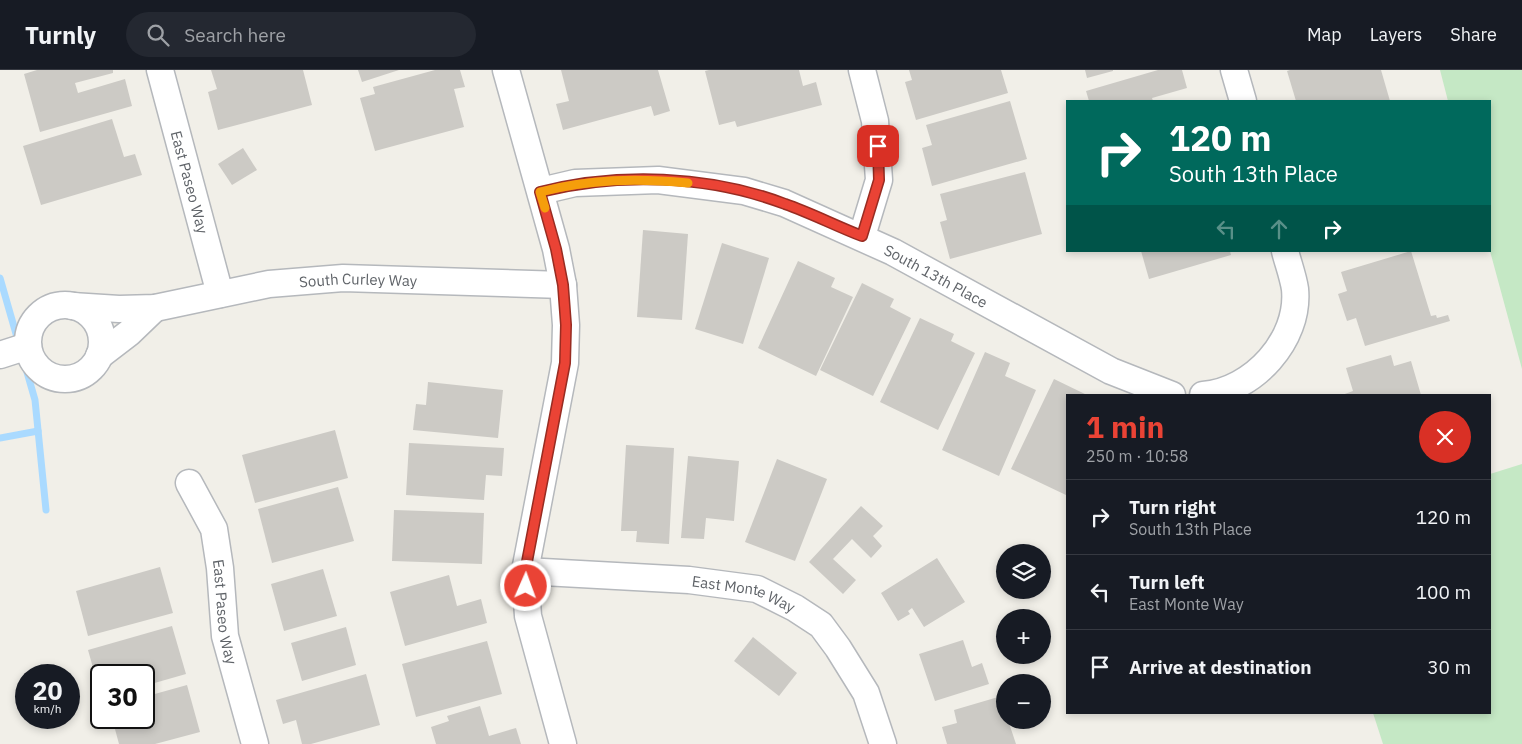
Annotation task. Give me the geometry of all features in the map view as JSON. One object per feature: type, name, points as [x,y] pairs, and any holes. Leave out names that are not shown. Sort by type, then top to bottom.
[{"type":"street","name":"East Paseo Way","points":[[160,70],[220,294]]},
{"type":"street","points":[[506,70],[556,249],[563,285],[566,325],[565,363],[525,572],[528,616],[563,744]]},
{"type":"street","points":[[862,70],[875,121],[879,180],[862,236]]},
{"type":"street","points":[[1234,70],[1243,100]]},
{"type":"street","name":"South 13th Place","points":[[540,192],[575,183],[658,180],[744,191],[784,203],[862,236],[1111,371],[1169,394]]},
{"type":"street","points":[[1210,394],[1254,376],[1276,352],[1292,322],[1295,289],[1285,252]]},
{"type":"street","name":"South Curley Way","points":[[28,346],[31,327],[37,318],[56,306],[119,309],[155,308],[269,284],[343,278],[563,285]]},
{"type":"street","points":[[72,306],[87,313],[95,322],[101,338],[99,356]]},
{"type":"street","points":[[0,355],[28,346],[31,359],[37,368],[56,378],[77,377],[86,372],[99,356],[129,333],[155,308]]},
{"type":"street","name":"East Paseo Way","points":[[188,482],[214,529],[220,568],[225,636],[255,744]]},
{"type":"street","name":"East Monte Way","points":[[525,572],[689,580],[757,589],[795,608],[821,625],[866,693],[883,744]]},
{"type":"green space","points":[[1440,70],[1522,70],[1522,369],[1490,252],[1491,100],[1448,100]]},
{"type":"green space","points":[[1522,464],[1522,744],[1383,744],[1373,714],[1491,714],[1491,474]]},
{"type":"building","points":[[37,70],[113,70],[113,73],[75,83],[78,93],[125,79],[132,106],[40,132],[24,74]]},
{"type":"building","points":[[211,70],[303,70],[312,105],[218,130],[208,92],[217,89]]},
{"type":"building","points":[[358,70],[399,70],[362,82]]},
{"type":"building","points":[[435,70],[460,70],[465,87],[454,89],[464,127],[375,151],[360,98],[375,94],[373,87]]},
{"type":"building","points":[[561,70],[658,70],[670,111],[654,116],[651,106],[563,130],[556,104],[569,101]]},
{"type":"building","points":[[799,70],[803,86],[816,82],[822,105],[737,127],[735,121],[719,125],[705,71]]},
{"type":"building","points":[[909,70],[1001,70],[1008,93],[916,120],[905,82],[912,80]]},
{"type":"building","points":[[1085,70],[1113,70],[1113,71],[1087,78]]},
{"type":"building","points":[[1158,70],[1182,70],[1187,88],[1152,98],[1153,100],[1089,100],[1086,91]]},
{"type":"building","points":[[1381,70],[1390,100],[1296,100],[1287,71]]},
{"type":"building","points":[[1010,101],[1027,159],[932,186],[922,148],[932,145],[926,125]]},
{"type":"building","points":[[112,119],[124,157],[135,154],[142,175],[41,205],[23,146]]},
{"type":"building","points":[[243,148],[257,170],[232,185],[218,164]]},
{"type":"building","points":[[1025,172],[1042,234],[950,259],[940,222],[947,220],[940,194]]},
{"type":"building","points":[[643,230],[688,234],[682,320],[637,317]]},
{"type":"building","points":[[722,243],[769,258],[743,344],[695,329]]},
{"type":"building","points":[[1141,252],[1230,252],[1231,255],[1149,279]]},
{"type":"building","points":[[1411,252],[1431,316],[1436,315],[1437,318],[1448,315],[1450,321],[1365,346],[1356,318],[1347,321],[1338,294],[1347,291],[1341,272]]},
{"type":"building","points":[[798,261],[835,278],[831,287],[853,297],[816,376],[758,348]]},
{"type":"building","points":[[862,283],[894,299],[890,307],[911,318],[873,396],[820,370]]},
{"type":"building","points":[[920,318],[954,334],[951,341],[975,353],[938,430],[880,402]]},
{"type":"building","points":[[985,352],[1010,363],[1005,376],[1036,390],[999,476],[942,450]]},
{"type":"building","points":[[1391,355],[1394,366],[1411,361],[1421,394],[1345,394],[1353,391],[1346,368]]},
{"type":"building","points":[[1054,379],[1085,394],[1066,394],[1066,495],[1011,469]]},
{"type":"building","points":[[428,382],[503,390],[498,438],[413,430],[416,404],[426,405]]},
{"type":"building","points":[[335,430],[348,478],[255,503],[242,455]]},
{"type":"building","points":[[409,443],[504,448],[502,476],[486,475],[484,500],[406,495]]},
{"type":"building","points":[[626,445],[674,448],[669,544],[636,542],[637,531],[621,531]]},
{"type":"building","points":[[688,456],[739,461],[734,521],[706,518],[704,539],[681,538]]},
{"type":"building","points":[[777,459],[827,479],[795,561],[745,542]]},
{"type":"building","points":[[338,487],[354,541],[272,563],[258,509]]},
{"type":"building","points":[[861,506],[883,526],[873,536],[882,546],[871,558],[852,539],[833,559],[856,580],[843,594],[809,562]]},
{"type":"building","points":[[394,510],[484,513],[482,564],[392,561]]},
{"type":"building","points":[[937,558],[965,602],[924,627],[912,608],[908,611],[910,614],[898,621],[881,593]]},
{"type":"building","points":[[160,567],[173,613],[88,636],[76,591]]},
{"type":"building","points":[[323,569],[337,616],[284,631],[271,584]]},
{"type":"building","points":[[449,575],[457,606],[481,599],[487,623],[405,646],[390,592]]},
{"type":"building","points":[[172,626],[186,674],[155,683],[155,664],[92,664],[88,650]]},
{"type":"building","points":[[346,627],[356,665],[302,681],[291,643]]},
{"type":"building","points":[[753,637],[797,673],[779,696],[734,661]]},
{"type":"building","points":[[963,640],[972,667],[982,663],[989,684],[935,701],[919,654]]},
{"type":"building","points":[[487,641],[502,694],[416,717],[402,664]]},
{"type":"building","points":[[366,674],[380,725],[311,744],[302,744],[296,720],[283,724],[276,700]]},
{"type":"building","points":[[187,685],[200,732],[155,744],[119,744],[115,729],[155,729],[155,694]]},
{"type":"building","points":[[996,698],[996,729],[1011,729],[1016,744],[947,744],[942,727],[957,723],[954,710]]},
{"type":"building","points":[[480,706],[489,736],[516,728],[521,744],[436,744],[431,727],[449,721],[447,716]]},
{"type":"waterway","points":[[0,278],[35,400],[46,510]]},
{"type":"waterway","points":[[0,438],[38,431]]},
{"type":"slow traffic","points":[[545,208],[540,192],[575,183],[619,180],[658,180],[688,183]]},
{"type":"route","points":[[526,586],[525,572],[565,363],[566,325],[563,285],[556,249],[540,192],[575,183],[619,180],[658,180],[701,184],[744,191],[784,203],[862,236],[879,180],[878,146]]}]
